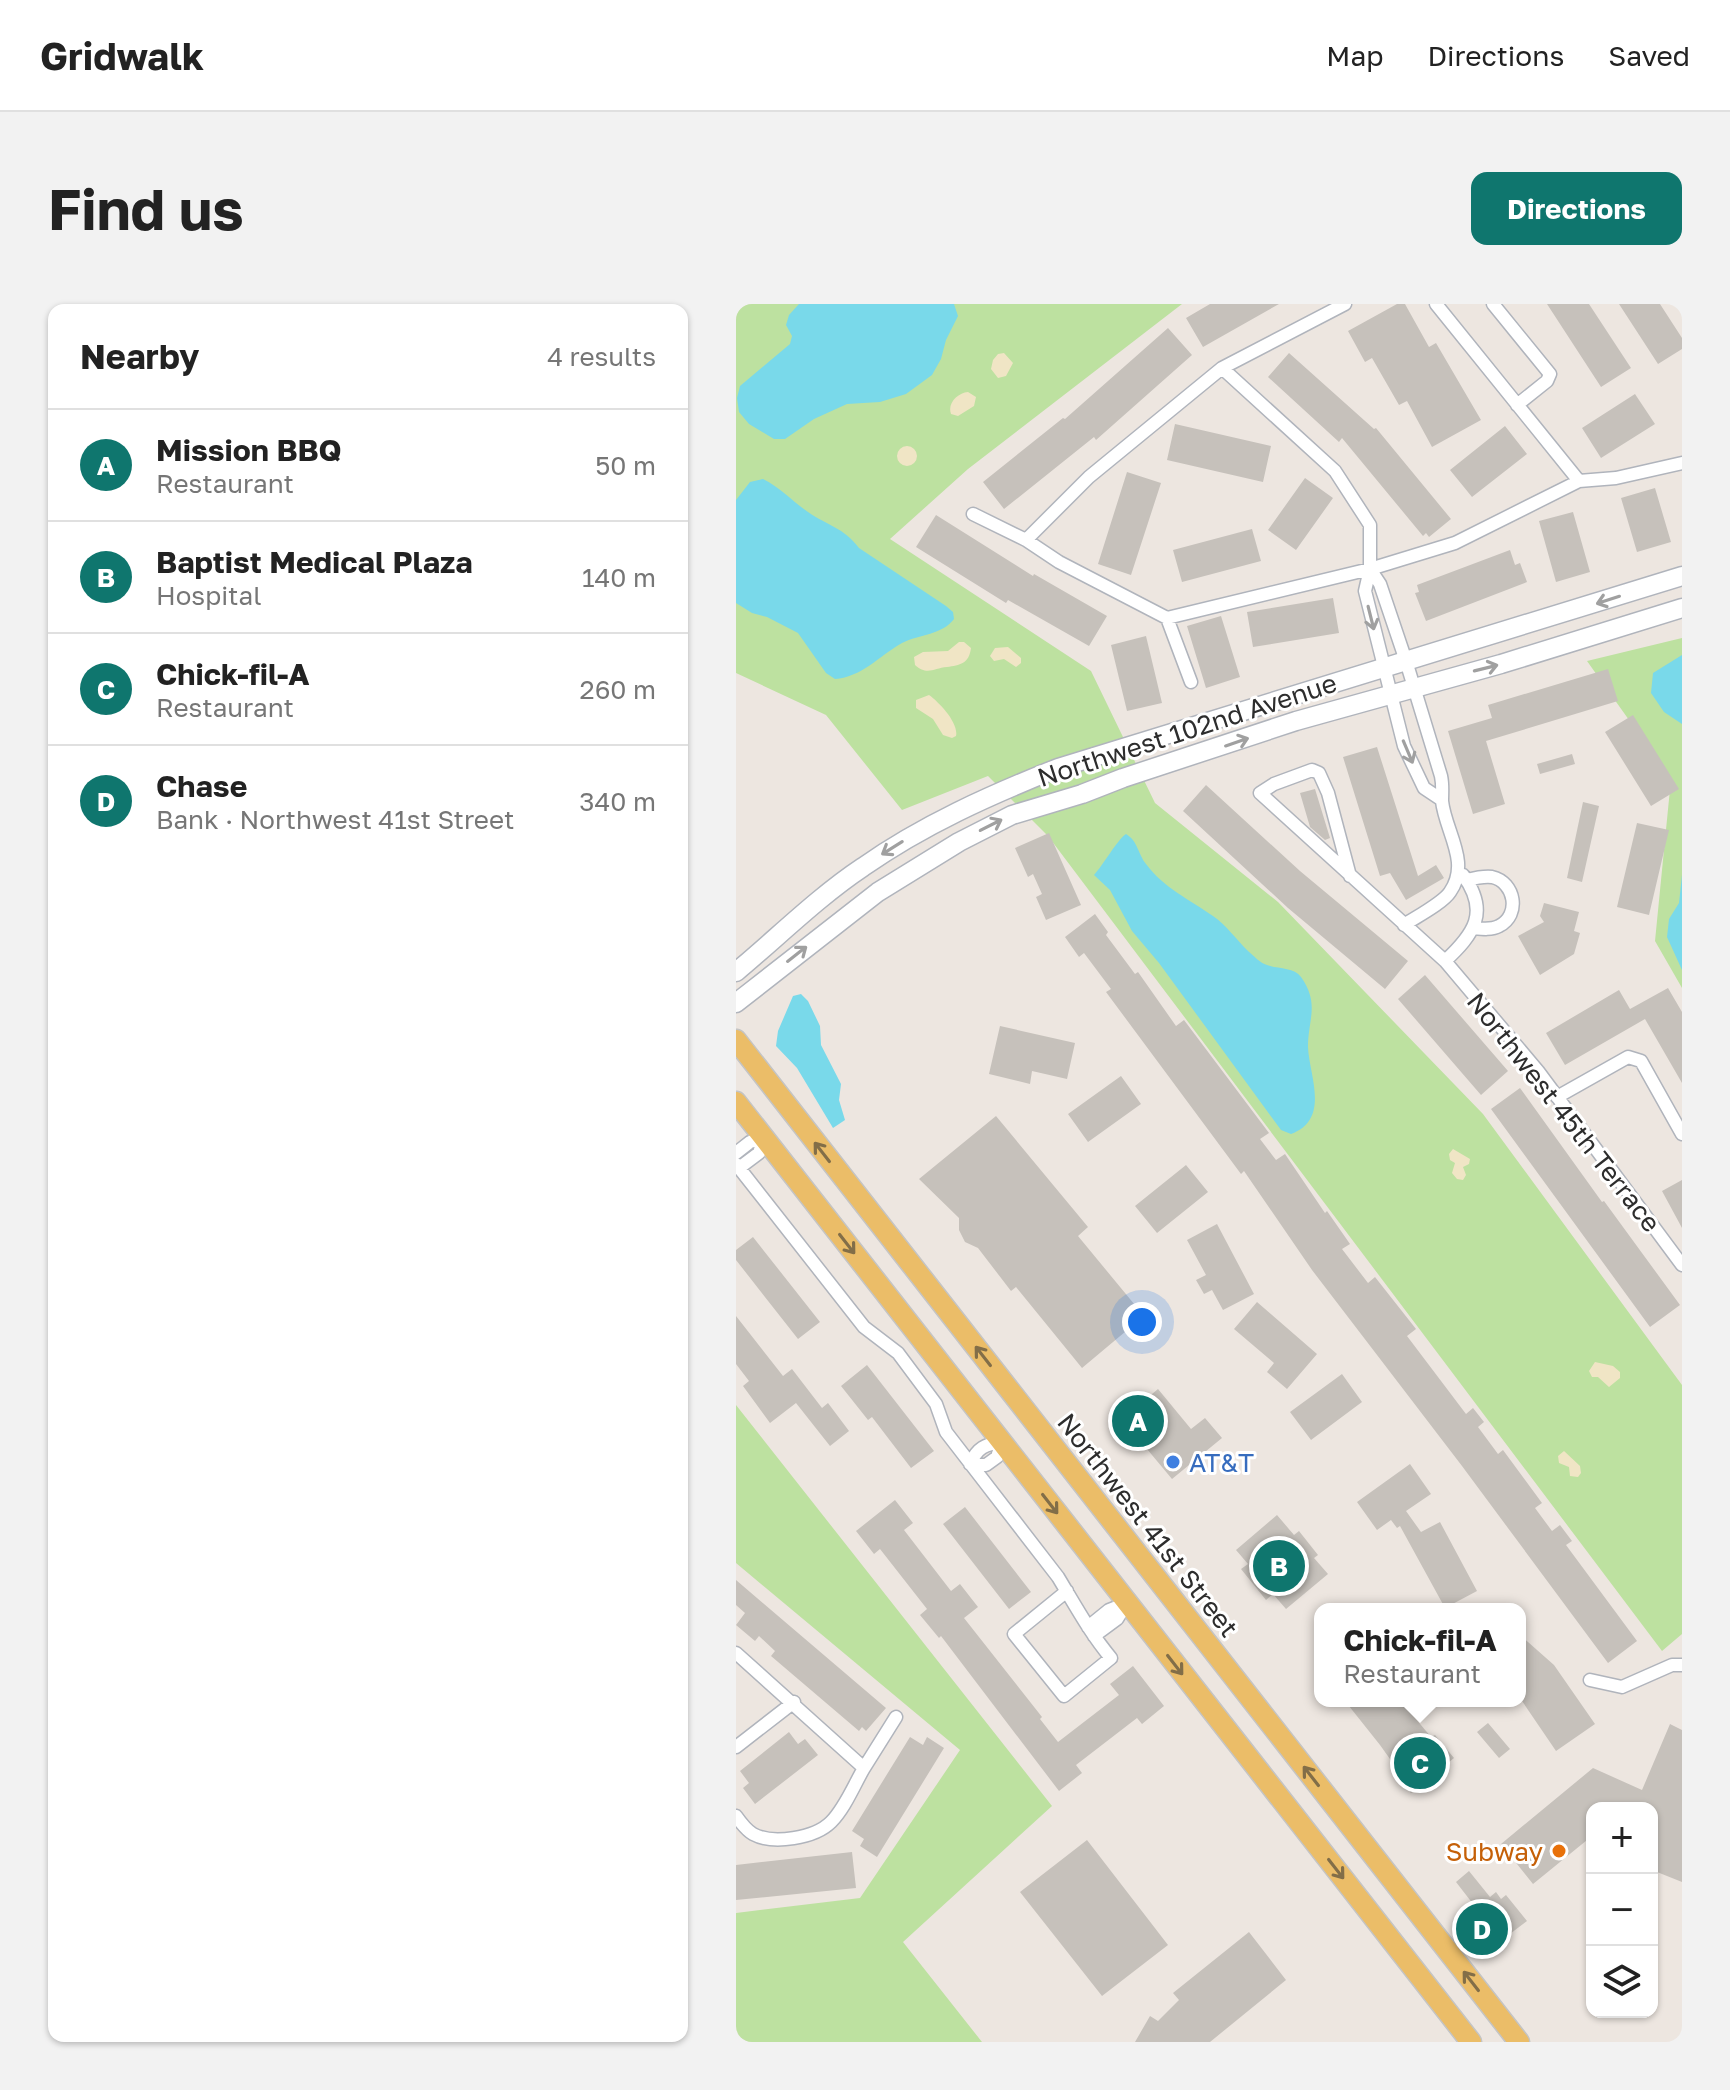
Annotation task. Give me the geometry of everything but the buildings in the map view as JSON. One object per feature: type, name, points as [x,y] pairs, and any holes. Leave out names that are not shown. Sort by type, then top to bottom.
[{"type":"main road","name":"Northwest 41st Street","points":[[736,1040],[1519,2042]]},
{"type":"main road","points":[[736,1102],[1471,2042]]},
{"type":"street","points":[[1026,540],[1089,477],[1222,368],[1345,304]]},
{"type":"street","points":[[1436,304],[1579,481]]},
{"type":"street","points":[[1493,304],[1550,374],[1547,381],[1517,405]]},
{"type":"street","points":[[1222,368],[1335,471],[1370,525],[1370,569],[1365,591],[1404,746],[1424,788],[1442,800]]},
{"type":"street","points":[[973,514],[1167,618],[1370,569],[1455,543],[1579,481],[1681,467]]},
{"type":"street","points":[[1370,569],[1380,584],[1406,661],[1441,776],[1444,790],[1442,800],[1463,875],[1476,905],[1474,928],[1467,940],[1445,961]]},
{"type":"street","name":"Northwest 102nd Avenue","points":[[736,972],[861,868],[907,838],[996,793],[1058,768],[1682,576]]},
{"type":"street","name":"Northwest 102nd Avenue","points":[[736,1003],[878,892],[959,842],[1012,815],[1296,721],[1501,664],[1682,608]]},
{"type":"street","points":[[1167,618],[1191,682]]},
{"type":"street","name":"Northwest 45th Terrace","points":[[1350,876],[1328,793],[1319,773],[1312,770],[1274,784],[1260,793],[1350,876],[1445,961],[1557,1097],[1682,1265]]},
{"type":"street","points":[[1404,925],[1450,893],[1463,875]]},
{"type":"street","points":[[1463,875],[1494,877],[1509,887],[1513,896],[1511,914],[1506,921],[1490,929],[1474,928]]},
{"type":"street","points":[[1557,1097],[1628,1057],[1634,1057],[1641,1061],[1682,1134]]},
{"type":"street","points":[[736,1153],[750,1142],[764,1138]]},
{"type":"street","points":[[764,1138],[759,1153],[738,1166],[864,1327],[898,1353],[934,1400],[943,1427],[1067,1591],[1091,1632],[1111,1658],[1064,1696],[1014,1634],[1067,1591]]},
{"type":"street","points":[[970,1464],[986,1465],[997,1457],[1002,1442]]},
{"type":"street","points":[[1091,1632],[1109,1610],[1127,1603]]},
{"type":"street","points":[[736,1653],[864,1768]]},
{"type":"street","points":[[1590,1680],[1622,1687],[1672,1665],[1682,1665]]},
{"type":"street","points":[[736,1747],[794,1702]]},
{"type":"street","points":[[736,1816],[747,1830],[762,1837],[780,1839],[823,1829],[837,1815],[896,1717]]},
{"type":"green space","points":[[736,304],[1182,304],[968,469],[890,539],[1091,671],[1155,803],[1278,902],[1483,1114],[1682,1385],[1682,1634],[1662,1651],[1048,836],[988,776],[902,810],[826,715],[736,673]]},
{"type":"green space","points":[[1682,638],[1682,988],[1655,941],[1671,779],[1587,661]]},
{"type":"green space","points":[[736,1405],[1052,1806],[903,1942],[982,2042],[736,2042],[736,1913],[860,1898],[960,1750],[736,1563]]},
{"type":"sand","points":[[1004,353],[1013,363],[1006,376],[998,378],[991,369],[993,360]]},
{"type":"sand","points":[[968,392],[976,397],[974,406],[958,416],[951,414],[954,399]]},
{"type":"sand","points":[[907,446],[914,449],[917,456],[914,463],[907,466],[900,463],[897,456],[900,449]]},
{"type":"sand","points":[[959,642],[971,648],[963,663],[927,671],[915,665],[914,657],[923,652],[948,651]]},
{"type":"sand","points":[[1008,647],[1021,658],[1021,663],[1016,667],[1004,659],[994,661],[990,656],[995,648]]},
{"type":"sand","points":[[929,695],[951,719],[956,736],[943,735],[933,719],[916,708],[916,700]]},
{"type":"sand","points":[[1453,1149],[1470,1159],[1469,1164],[1463,1167],[1466,1175],[1463,1180],[1452,1173],[1455,1163],[1450,1160],[1449,1154]]},
{"type":"sand","points":[[1595,1362],[1613,1366],[1620,1372],[1620,1378],[1609,1387],[1598,1377],[1592,1377],[1589,1371]]},
{"type":"sand","points":[[1564,1451],[1580,1466],[1578,1477],[1570,1476],[1569,1467],[1559,1463],[1558,1456]]},
{"type":"water","points":[[799,304],[954,304],[958,316],[932,375],[906,394],[880,402],[847,404],[814,419],[785,439],[774,439],[749,424],[739,412],[737,398],[740,386],[790,344],[792,336],[786,325],[789,315]]},
{"type":"water","points":[[763,479],[946,606],[953,612],[954,619],[937,631],[902,643],[854,674],[835,679],[826,673],[798,633],[736,603],[736,500],[750,482]]},
{"type":"water","points":[[1682,655],[1682,724],[1664,712],[1651,693],[1653,673]]},
{"type":"water","points":[[1126,834],[1161,880],[1218,920],[1257,959],[1267,965],[1294,971],[1307,987],[1312,1004],[1308,1047],[1314,1107],[1311,1118],[1291,1134],[1281,1130],[1159,963],[1132,931],[1110,890],[1094,875]]},
{"type":"water","points":[[1682,875],[1682,970],[1667,937],[1669,919],[1679,903]]},
{"type":"water","points":[[801,994],[808,1001],[820,1026],[821,1045],[841,1084],[839,1100],[845,1120],[833,1128],[797,1068],[776,1046],[778,1031],[793,996]]},
{"type":"place","name":"Mission BBQ","points":[[1138,1421]]},
{"type":"place","name":"AT&T","points":[[1173,1462]]},
{"type":"place","name":"Baptist Medical Plaza","points":[[1279,1566]]},
{"type":"place","name":"Chick-fil-A","points":[[1420,1763]]},
{"type":"place","name":"Subway","points":[[1559,1851]]},
{"type":"place","name":"Chase","points":[[1482,1929]]}]
